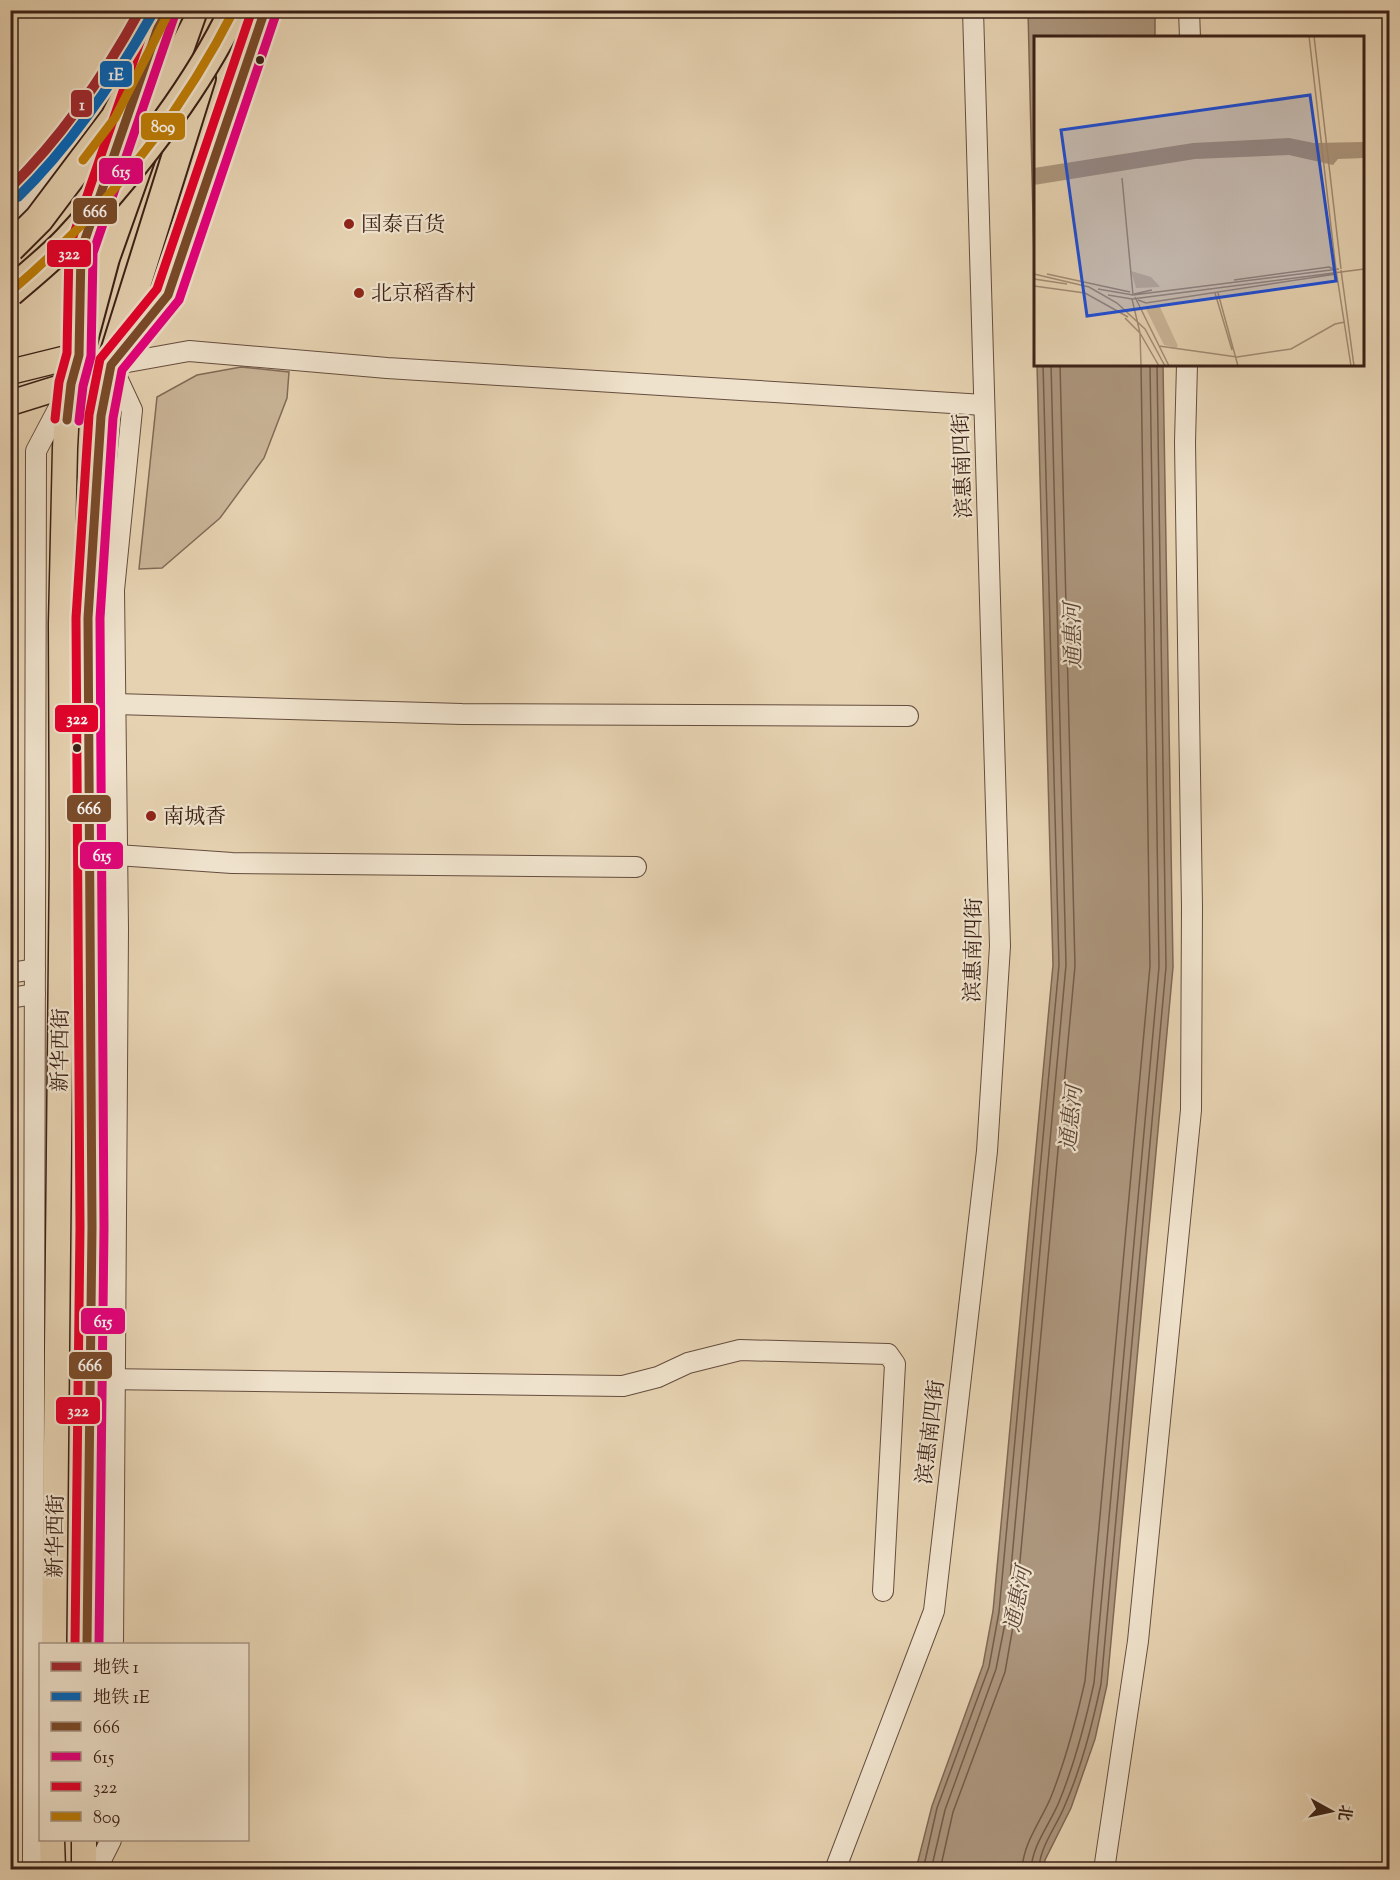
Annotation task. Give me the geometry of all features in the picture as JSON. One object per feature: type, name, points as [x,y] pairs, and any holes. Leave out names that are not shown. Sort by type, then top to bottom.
[{"type":"highway","points":[[10,248],[39,219],[115,118],[170,10]]},
{"type":"highway","points":[[79,356],[105,258],[193,10]]},
{"type":"highway","points":[[111,365],[222,10]]},
{"type":"highway","points":[[10,292],[67,241],[145,150],[215,50],[234,10]]},
{"type":"main road","points":[[10,372],[79,356],[111,365]]},
{"type":"main road","name":"新华西街","points":[[54,1643],[62,855],[61,613],[65,448],[71,384],[79,356]]},
{"type":"main road","points":[[10,403],[71,384],[111,365]]},
{"type":"main road","name":"新华西街","points":[[87,1643],[92,1215],[88,618],[101,416],[111,365]]},
{"type":"main road","points":[[52,1841],[53,1869]]},
{"type":"main road","points":[[84,1841],[84,1869]]},
{"type":"street","points":[[10,221],[54,174],[126,66],[153,10]]},
{"type":"street","points":[[79,356],[81,251],[164,10]]},
{"type":"street","points":[[111,365],[168,296],[264,10]]},
{"type":"street","name":"滨惠南四街","points":[[835,1869],[934,1611],[987,1151],[1000,946],[973,10]]},
{"type":"street","points":[[1189,10],[1190,36]]},
{"type":"street","points":[[111,365],[189,351],[387,368],[984,405]]},
{"type":"street","points":[[111,365],[132,410],[114,590],[117,855],[113,1643]]},
{"type":"street","points":[[1104,1869],[1138,1641],[1191,1110],[1192,907],[1185,442],[1186,366]]},
{"type":"street","points":[[36,1869],[33,1866],[36,452],[71,384]]},
{"type":"street","points":[[89,707],[115,704],[462,714],[908,716]]},
{"type":"street","points":[[117,855],[232,863],[636,867]]},
{"type":"street","points":[[10,973],[35,969]]},
{"type":"street","points":[[10,998],[35,994]]},
{"type":"street","points":[[90,1379],[623,1386],[658,1377],[688,1363],[740,1350],[888,1354],[895,1364],[883,1591]]},
{"type":"street","points":[[96,1869],[110,1841]]},
{"type":"shaded area","points":[[241,367],[289,372],[287,398],[264,458],[220,518],[162,568],[139,569],[157,397],[197,375]]},
{"type":"water","points":[[1028,11],[1155,11],[1155,36],[1034,36],[1034,259]]},
{"type":"water","name":"通惠河","points":[[1037,366],[1163,366],[1173,967],[1107,1685],[1095,1739],[1071,1808],[1045,1860],[1044,1869],[916,1869],[932,1806],[983,1665],[993,1611],[1053,965]]},
{"type":"metro line","name":"1","points":[[10,188],[48,148],[65,126],[97,82],[140,10]]},
{"type":"metro line","name":"1E","points":[[18,197],[56,156],[91,111],[151,16]]},
{"type":"transit line","name":"322","points":[[55,419],[59,382],[67,353],[69,248],[151,10]]},
{"type":"transit line","name":"666","points":[[67,420],[71,384],[79,355],[81,251],[164,10]]},
{"type":"transit line","name":"809","points":[[83,160],[115,118],[170,10]]},
{"type":"transit line","name":"809","points":[[10,292],[76,230],[136,162],[189,89],[234,10]]},
{"type":"transit line","name":"322","points":[[75,1643],[80,1227],[76,618],[89,415],[100,359],[157,289],[252,10]]},
{"type":"transit line","name":"666","points":[[87,1643],[92,1227],[88,618],[101,416],[111,365],[168,295],[265,10]]},
{"type":"transit line","name":"615","points":[[79,421],[83,386],[91,356],[93,253],[175,14]]},
{"type":"transit line","name":"615","points":[[99,1643],[104,1227],[100,618],[113,418],[122,370],[179,300],[276,14]]},
{"type":"place","name":"国泰百货","points":[[349,224]]},
{"type":"place","name":"北京稻香村","points":[[359,293]]},
{"type":"place","name":"南城香","points":[[151,816]]}]
